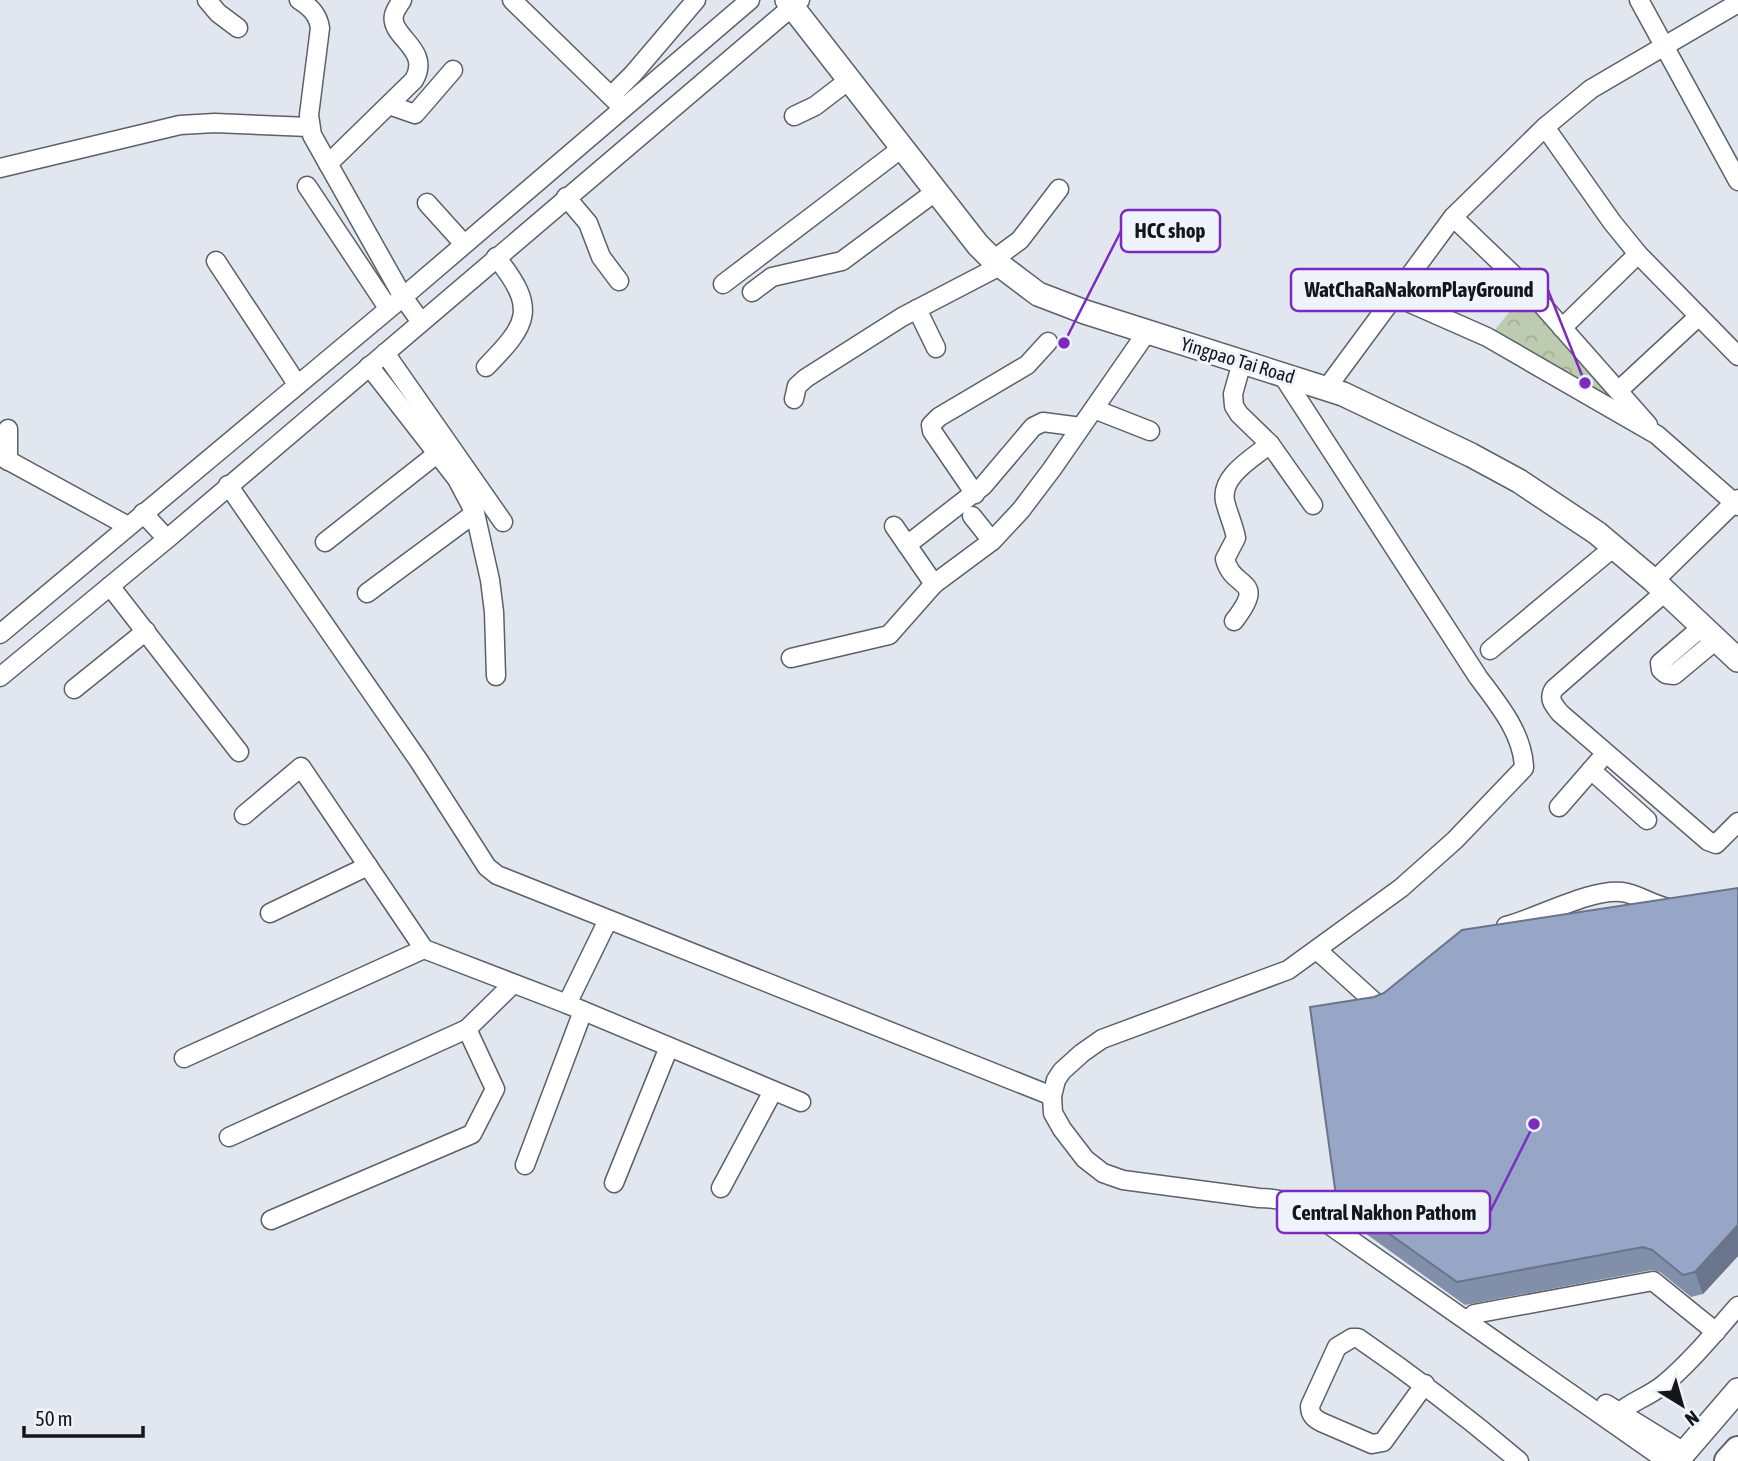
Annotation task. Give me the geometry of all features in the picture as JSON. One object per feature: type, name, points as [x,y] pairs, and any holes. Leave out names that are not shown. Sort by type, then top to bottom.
[{"type":"highway","points":[[1728,1461],[1738,1450]]},
{"type":"main road","name":"Yingpao Tai Road","points":[[793,2],[935,192],[996,263],[1038,294],[1085,312],[1343,394],[1471,455],[1519,481],[1614,547],[1660,586],[1738,660]]},
{"type":"main road","points":[[1676,1458],[1738,1390]]},
{"type":"street","points":[[207,0],[218,13],[238,28]]},
{"type":"street","points":[[299,0],[319,18],[320,28],[309,127],[399,302]]},
{"type":"street","points":[[328,164],[414,80],[419,67],[414,49],[393,19],[402,0]]},
{"type":"street","points":[[512,0],[617,102]]},
{"type":"street","points":[[617,102],[633,74],[696,0]]},
{"type":"street","points":[[0,634],[128,526],[146,517],[297,384],[399,302],[617,102],[750,0]]},
{"type":"street","points":[[1639,0],[1738,181]]},
{"type":"street","points":[[0,677],[385,353],[419,320],[793,2]]},
{"type":"street","points":[[1326,389],[1453,217],[1545,127],[1591,89],[1738,3]]},
{"type":"street","points":[[389,105],[415,114],[453,70]]},
{"type":"street","points":[[794,116],[815,106],[849,80]]},
{"type":"street","points":[[0,168],[180,125],[215,122],[309,127]]},
{"type":"street","points":[[1545,127],[1638,254],[1738,356]]},
{"type":"street","points":[[723,284],[902,148]]},
{"type":"street","points":[[307,186],[399,302],[419,320]]},
{"type":"street","points":[[794,399],[797,386],[806,378],[996,263],[1020,240],[1059,189]]},
{"type":"street","points":[[752,292],[772,277],[842,261],[935,192]]},
{"type":"street","points":[[566,197],[588,223],[601,257],[619,281]]},
{"type":"street","points":[[427,203],[464,244]]},
{"type":"street","points":[[1453,217],[1528,289],[1657,435],[1737,502],[1660,586],[1554,689],[1551,701],[1560,713],[1713,845],[1723,840],[1738,822]]},
{"type":"street","points":[[1562,328],[1638,254]]},
{"type":"street","points":[[486,367],[513,339],[521,327],[523,317],[516,287],[496,257]]},
{"type":"street","points":[[216,261],[297,384]]},
{"type":"street","points":[[1394,296],[1487,337],[1657,435]]},
{"type":"street","points":[[917,309],[936,348]]},
{"type":"street","points":[[1618,391],[1699,316]]},
{"type":"street","points":[[791,657],[889,635],[934,584],[992,541],[1029,500],[1147,332]]},
{"type":"street","points":[[975,494],[932,431],[931,425],[939,416],[1027,365],[1048,342]]},
{"type":"street","points":[[385,353],[503,522]]},
{"type":"street","points":[[1242,362],[1233,394],[1234,405],[1239,414],[1270,444],[1313,505]]},
{"type":"street","points":[[369,366],[457,479],[475,513],[492,591],[496,676]]},
{"type":"street","points":[[1281,373],[1478,677],[1507,716],[1524,768],[1455,840],[1392,896],[1287,970],[1101,1039],[1062,1071],[1056,1080],[1052,1096],[1053,1113],[1085,1159],[1103,1173],[1123,1180],[1279,1199],[1297,1204],[1378,1250],[1471,1318],[1676,1458]]},
{"type":"street","points":[[1094,409],[1150,431]]},
{"type":"street","points":[[907,545],[975,494],[1033,427],[1043,422],[1059,422],[1081,427]]},
{"type":"street","points":[[8,429],[4,458],[128,526]]},
{"type":"street","points":[[1234,621],[1245,606],[1248,594],[1244,581],[1234,577],[1225,559],[1236,538],[1224,499],[1224,489],[1232,476],[1270,444]]},
{"type":"street","points":[[325,542],[438,453]]},
{"type":"street","points":[[228,485],[419,761],[486,867],[608,920],[1052,1096]]},
{"type":"street","points":[[367,593],[475,513]]},
{"type":"street","points":[[972,516],[992,541]]},
{"type":"street","points":[[146,517],[164,537]]},
{"type":"street","points":[[894,526],[934,584]]},
{"type":"street","points":[[1490,650],[1614,547]]},
{"type":"street","points":[[110,586],[239,752]]},
{"type":"street","points":[[74,689],[146,631]]},
{"type":"street","points":[[1559,807],[1607,754]]},
{"type":"street","points":[[244,815],[301,767],[424,949],[802,1102]]},
{"type":"street","points":[[1591,769],[1647,820]]},
{"type":"street","points":[[270,913],[368,866]]},
{"type":"street","points":[[1492,929],[1610,892],[1628,894],[1658,906],[1684,906]]},
{"type":"street","points":[[525,1165],[575,1008],[608,920]]},
{"type":"street","points":[[184,1058],[424,949]]},
{"type":"street","points":[[1317,950],[1380,1007],[1386,1006],[1406,992]]},
{"type":"street","points":[[229,1137],[467,1029],[513,984]]},
{"type":"street","points":[[271,1220],[472,1134],[495,1089],[467,1029]]},
{"type":"street","points":[[614,1183],[669,1047]]},
{"type":"street","points":[[721,1188],[774,1091]]},
{"type":"street","points":[[1471,1318],[1653,1281],[1716,1332]]},
{"type":"street","points":[[1615,1417],[1660,1388],[1686,1365],[1738,1306]]},
{"type":"street","points":[[1425,1384],[1383,1442],[1377,1444],[1321,1422],[1313,1418],[1310,1412],[1310,1406],[1337,1347],[1352,1338],[1358,1338],[1425,1384],[1519,1461]]},
{"type":"green space","points":[[1524,294],[1643,423],[1485,342]]},
{"type":"building","points":[[1738,888],[1738,1225],[1695,1272],[1683,1275],[1652,1250],[1643,1247],[1457,1282],[1336,1196],[1310,1007],[1384,993],[1462,930]]},
{"type":"place","name":"HCC shop","points":[[1064,343]]},
{"type":"place","name":"WatChaRaNakornPlayGround","points":[[1585,383]]},
{"type":"place","name":"Central Nakhon Pathom","points":[[1534,1124]]}]
